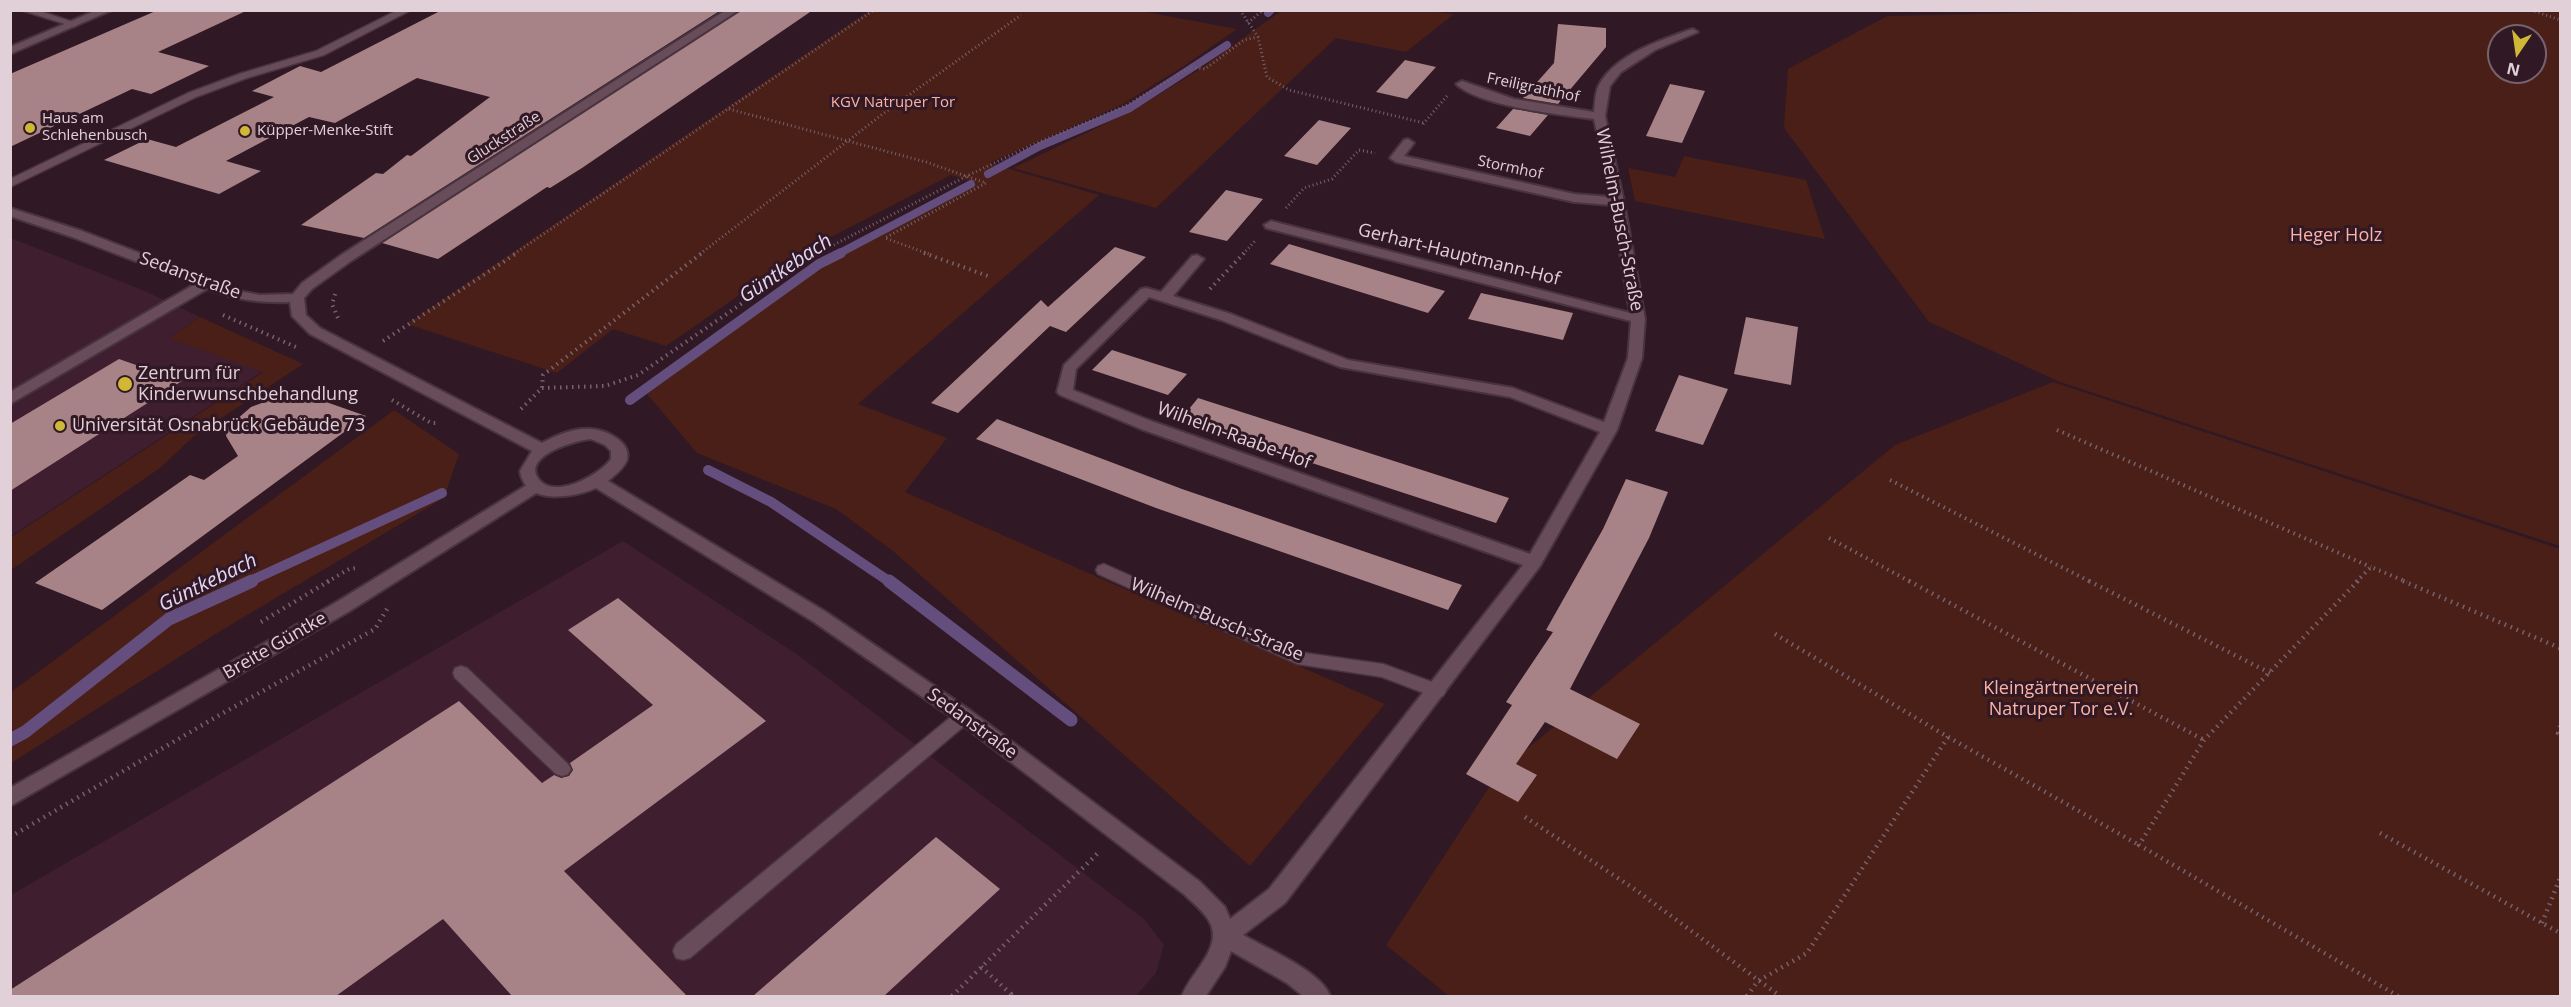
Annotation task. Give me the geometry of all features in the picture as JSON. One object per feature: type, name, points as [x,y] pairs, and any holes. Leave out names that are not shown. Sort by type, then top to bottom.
[{"type":"street","points":[[10,51],[107,10]]},
{"type":"street","name":"Gluckstraße","points":[[297,298],[307,286],[326,271],[734,10]]},
{"type":"street","name":"Wilhelm-Busch-Straße","points":[[1225,936],[1277,896],[1437,691],[1534,562],[1609,430],[1635,358],[1638,319],[1618,202],[1599,116],[1604,86],[1617,70],[1651,48],[1693,32]]},
{"type":"street","name":"Freiligrathhof","points":[[1462,84],[1485,95],[1568,113],[1599,116]]},
{"type":"street","points":[[1396,158],[1408,143]]},
{"type":"street","name":"Stormhof","points":[[1396,158],[1574,198],[1618,202]]},
{"type":"street","name":"Sedanstraße","points":[[10,212],[77,234],[236,295],[260,299],[297,298]]},
{"type":"street","name":"Gerhart-Hauptmann-Hof","points":[[1270,225],[1483,282],[1638,319]]},
{"type":"street","points":[[1164,298],[1197,259]]},
{"type":"street","points":[[10,399],[207,283]]},
{"type":"street","name":"Wilhelm-Raabe-Hof","points":[[1534,562],[1146,425],[1065,392],[1069,368],[1146,292],[1226,317],[1345,364],[1513,393],[1609,430]]},
{"type":"street","points":[[297,298],[299,316],[315,332],[543,450]]},
{"type":"street","points":[[592,434],[609,438],[619,447],[620,457],[612,470],[598,482],[566,492],[546,491],[535,486],[528,475],[531,462],[543,450],[575,435],[592,434]]},
{"type":"street","name":"Sedanstraße","points":[[598,482],[820,617],[964,716],[1192,888],[1217,914],[1225,936]]},
{"type":"street","name":"Breite Güntke","points":[[10,798],[321,620],[478,525],[535,486]]},
{"type":"street","points":[[1193,996],[1217,960],[1225,936],[1295,976],[1319,996]]},
{"type":"lane","points":[[25,10],[74,24]]},
{"type":"lane","points":[[10,184],[192,96],[243,76],[320,53],[407,10]]},
{"type":"lane","name":"Wilhelm-Busch-Straße","points":[[1104,570],[1303,659],[1383,671],[1437,691]]},
{"type":"lane","points":[[461,673],[562,769]]},
{"type":"lane","points":[[683,951],[964,716]]},
{"type":"path","points":[[362,355],[435,308],[874,10]]},
{"type":"path","points":[[1240,10],[1258,37],[1267,77],[1289,90],[1424,123],[1446,97],[1462,84]]},
{"type":"path","points":[[1248,23],[1263,10]]},
{"type":"path","points":[[2531,10],[2560,20]]},
{"type":"path","points":[[521,409],[542,388],[543,375],[847,141],[1021,15]]},
{"type":"path","points":[[542,388],[605,386],[638,375],[805,260],[1032,145],[1127,105],[1191,67],[1205,69],[1244,40],[1258,37]]},
{"type":"path","points":[[729,109],[847,141],[986,183],[885,238],[988,276]]},
{"type":"path","points":[[1193,307],[1304,188],[1332,179],[1359,150],[1396,158]]},
{"type":"path","points":[[2057,430],[2560,648]]},
{"type":"path","points":[[1890,480],[2270,674]]},
{"type":"path","points":[[1829,538],[2204,740]]},
{"type":"path","points":[[2139,845],[2204,740],[2270,674],[2370,567]]},
{"type":"path","points":[[10,837],[223,713],[375,629]]},
{"type":"path","points":[[1775,634],[1948,737],[2398,996]]},
{"type":"path","points":[[2560,726],[2558,733],[2560,734]]},
{"type":"path","points":[[1747,996],[1758,981],[1807,953],[1948,737]]},
{"type":"path","points":[[1525,817],[1633,888],[1780,996]]},
{"type":"path","points":[[2380,833],[2560,933]]},
{"type":"path","points":[[952,996],[1118,834]]},
{"type":"path","points":[[2542,924],[2560,878]]},
{"type":"path","points":[[981,967],[1011,994],[1010,996]]},
{"type":"shaded area","points":[[11,238],[145,291],[200,317],[170,337],[263,371],[11,536]]},
{"type":"shaded area","points":[[623,541],[798,655],[1144,919],[1164,945],[1156,973],[1136,996],[11,996],[11,895]]},
{"type":"green space","points":[[1421,10],[1454,14],[1406,52],[1336,38],[1156,208],[1013,168],[1134,110],[1197,71],[1281,11]]},
{"type":"green space","name":"KGV Natruper Tor","points":[[869,11],[1141,11],[1237,29],[1123,104],[989,163],[1099,195],[858,404],[947,438],[905,492],[1385,704],[1250,866],[893,551],[836,509],[697,453],[647,394],[823,266],[976,183],[951,175],[800,253],[666,346],[613,329],[557,373],[407,324]]},
{"type":"green space","name":"Heger Holz","points":[[2117,11],[2560,11],[2560,546],[2060,382],[1929,322],[1784,128],[1788,69],[1887,16]]},
{"type":"green space","points":[[1684,156],[1806,180],[1825,239],[1635,201],[1628,168],[1675,177]]},
{"type":"green space","points":[[200,317],[303,364],[193,437],[160,468],[11,570],[11,537],[263,372],[169,338]]},
{"type":"green space","name":"Kleingärtnerverein Natruper Tor e.V.","points":[[2053,382],[2560,549],[2560,996],[1449,996],[1386,945],[1499,772],[1895,445]]},
{"type":"green space","points":[[394,410],[459,454],[444,498],[222,630],[11,763],[11,692]]},
{"type":"building","points":[[158,10],[248,10],[158,52],[209,66],[151,94],[132,89],[10,147],[10,74]]},
{"type":"building","points":[[442,10],[721,10],[364,238],[301,225],[376,173],[383,174],[407,155],[411,156],[490,97],[417,78],[335,123],[309,117],[226,161],[261,171],[219,194],[104,160],[147,139],[176,147],[274,97],[252,91],[300,66],[321,72]]},
{"type":"building","points":[[741,10],[813,10],[582,168],[550,188],[547,187],[438,259],[382,243]]},
{"type":"building","points":[[1558,24],[1606,28],[1606,47],[1558,104],[1523,98],[1554,63]]},
{"type":"building","points":[[1405,60],[1436,67],[1407,99],[1376,92]]},
{"type":"building","points":[[1670,84],[1705,91],[1682,143],[1646,136]]},
{"type":"building","points":[[1513,109],[1548,115],[1530,136],[1496,128]]},
{"type":"building","points":[[1319,120],[1351,128],[1317,165],[1284,156]]},
{"type":"building","points":[[1226,190],[1263,199],[1227,241],[1189,232]]},
{"type":"building","points":[[1289,244],[1445,291],[1428,313],[1270,264]]},
{"type":"building","points":[[1115,247],[1146,257],[1066,332],[1050,326],[958,413],[931,403],[1041,300],[1048,307]]},
{"type":"building","points":[[1481,293],[1573,313],[1563,340],[1468,319]]},
{"type":"building","points":[[1746,317],[1798,327],[1791,385],[1734,374]]},
{"type":"building","points":[[1112,350],[1187,374],[1168,395],[1092,370]]},
{"type":"building","points":[[119,359],[182,381],[10,491],[10,424]]},
{"type":"building","points":[[1679,375],[1728,389],[1703,445],[1655,431]]},
{"type":"building","points":[[286,394],[309,396],[366,416],[102,610],[35,583],[190,475],[204,480],[238,456],[226,436],[228,427],[251,407]]},
{"type":"building","points":[[1198,398],[1509,498],[1496,523],[1180,420]]},
{"type":"building","points":[[997,419],[1182,489],[1462,585],[1448,610],[1156,508],[976,439]]},
{"type":"building","points":[[1626,479],[1668,492],[1649,538],[1570,689],[1640,724],[1617,759],[1545,722],[1516,764],[1537,775],[1518,802],[1466,774],[1512,705],[1506,702],[1553,632],[1546,630],[1603,529]]},
{"type":"building","points":[[618,598],[766,721],[564,871],[687,996],[512,996],[443,919],[336,996],[10,996],[10,990],[459,701],[542,783],[554,775],[561,778],[569,776],[573,770],[570,763],[653,705],[568,630]]},
{"type":"building","points":[[936,837],[1000,889],[884,996],[753,996]]},
{"type":"waterway","name":"Güntkebach","points":[[1268,13],[1271,10]]},
{"type":"waterway","name":"Güntkebach","points":[[988,174],[1040,146],[1130,108],[1227,45]]},
{"type":"waterway","name":"Güntkebach","points":[[838,254],[971,184]]},
{"type":"waterway","name":"Güntkebach","points":[[630,400],[819,264],[841,253]]},
{"type":"waterway","points":[[708,470],[771,502],[890,582]]},
{"type":"waterway","name":"Güntkebach","points":[[248,582],[442,493]]},
{"type":"waterway","name":"Güntkebach","points":[[10,740],[25,732],[169,619],[252,581]]},
{"type":"waterway","points":[[889,581],[1071,720]]},
{"type":"place","name":"Haus am Schlehenbusch","points":[[30,128]]},
{"type":"place","name":"Küpper-Menke-Stift","points":[[245,131]]},
{"type":"place","name":"Zentrum für Kinderwunschbehandlung","points":[[125,384]]},
{"type":"place","name":"Universität Osnabrück Gebäude 73","points":[[60,426]]}]
